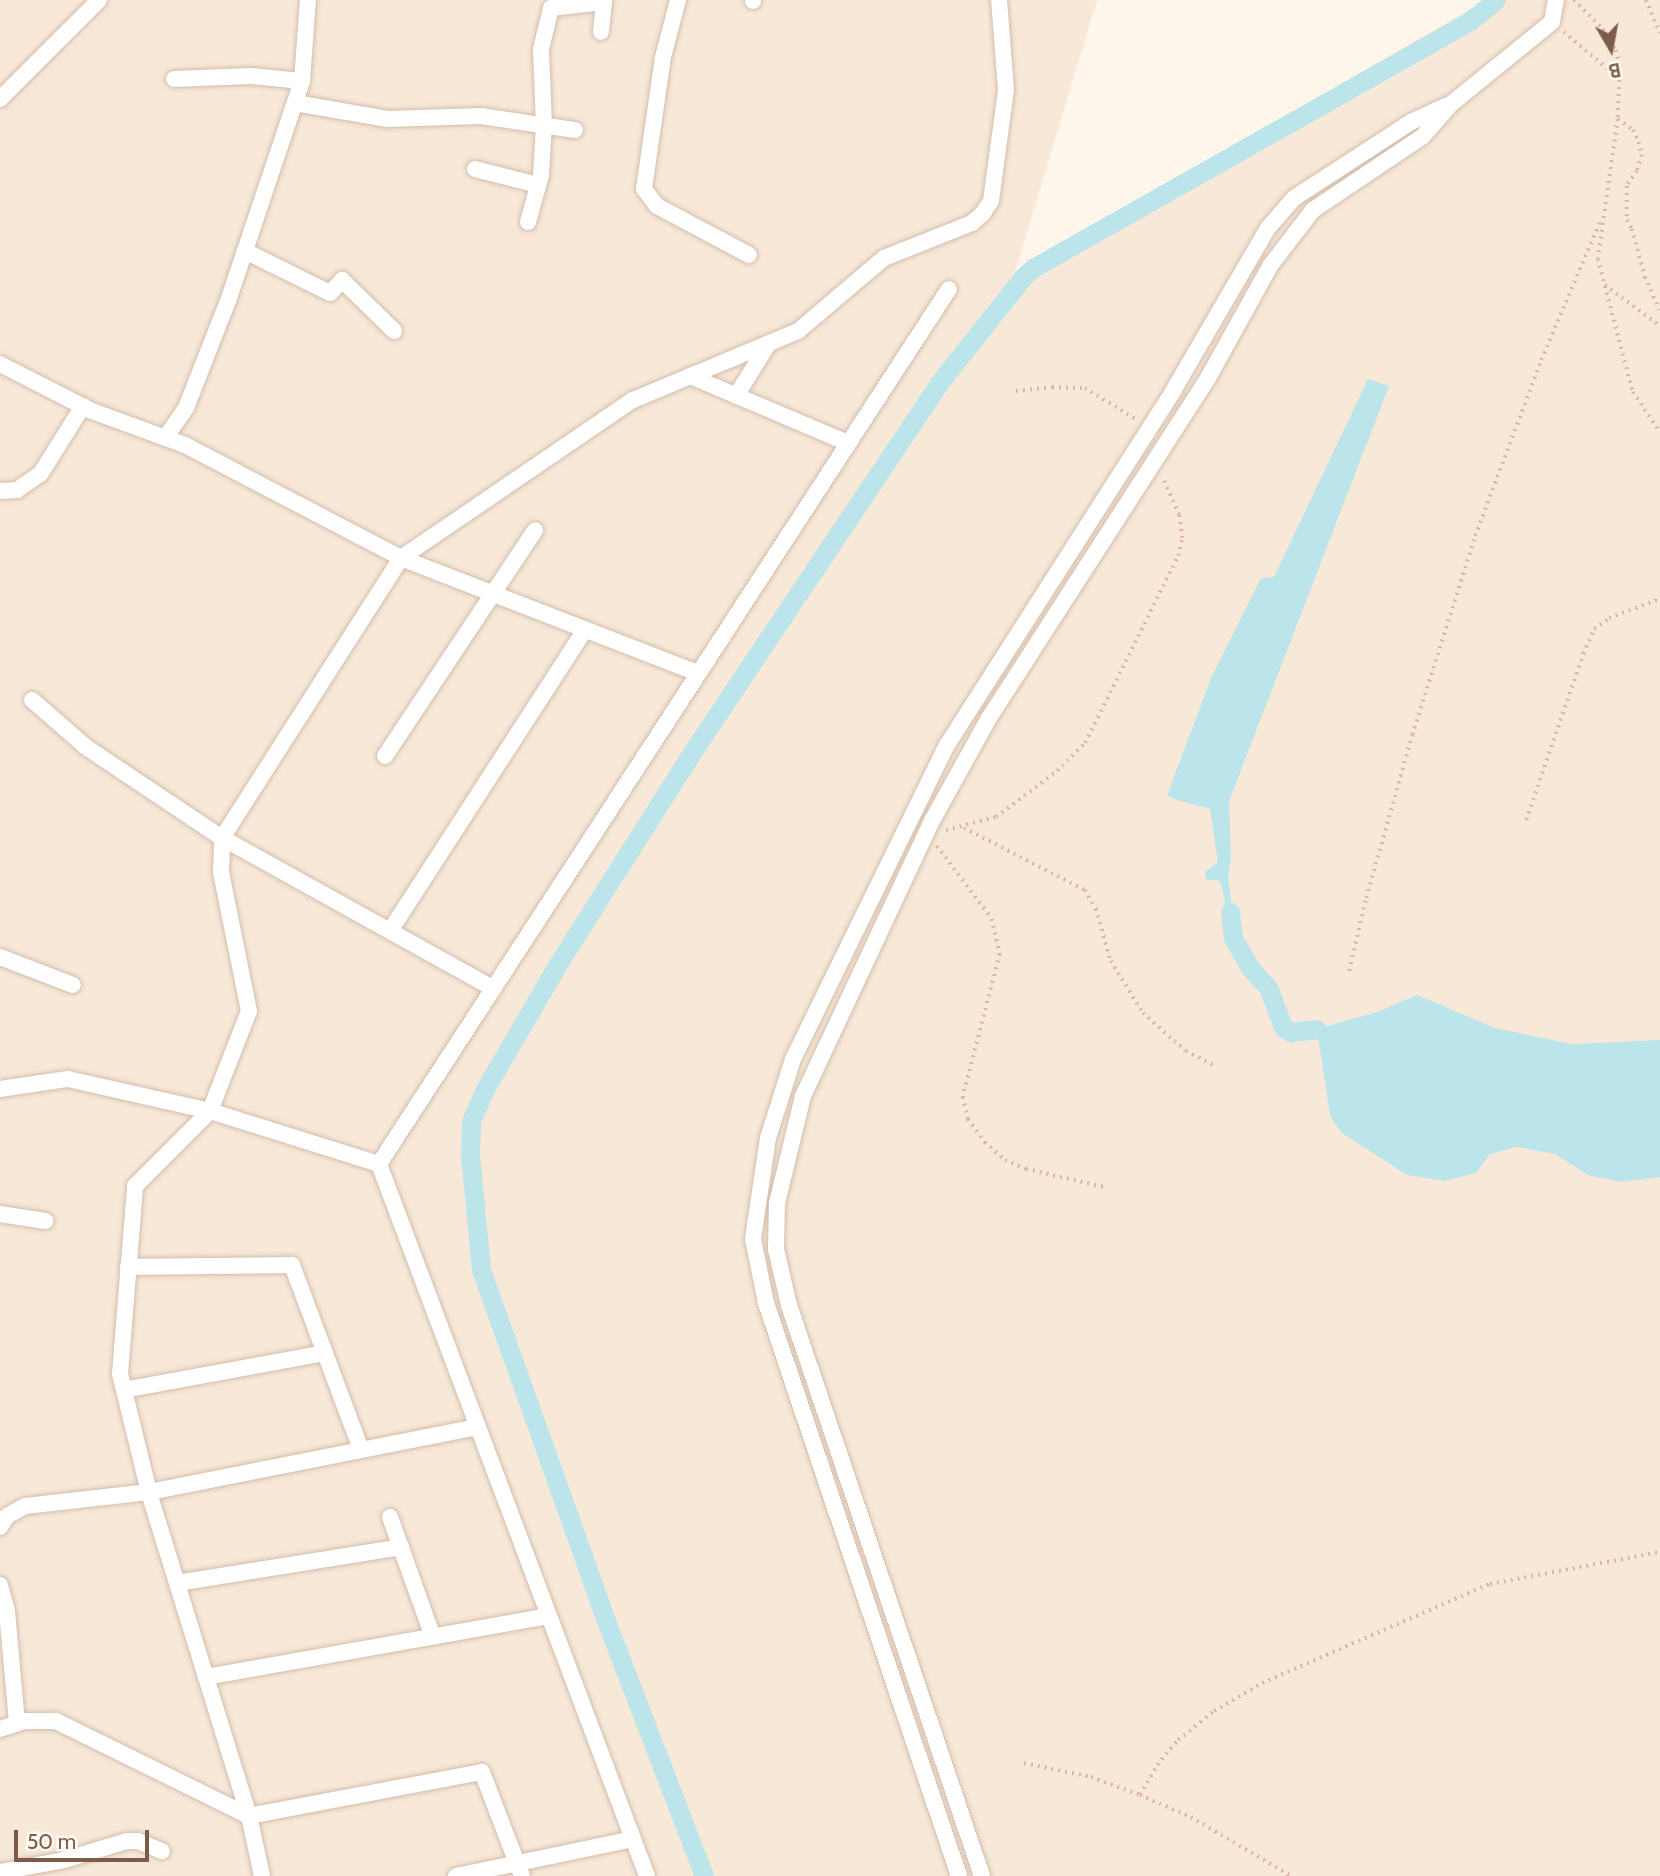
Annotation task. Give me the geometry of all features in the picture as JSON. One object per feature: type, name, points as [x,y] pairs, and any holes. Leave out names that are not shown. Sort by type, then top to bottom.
[{"type":"street","points":[[0,99],[99,0]]},
{"type":"street","points":[[165,438],[186,408],[245,251],[295,103],[302,81],[308,0]]},
{"type":"street","points":[[678,0],[663,57],[644,189],[657,206],[749,255]]},
{"type":"street","points":[[262,1876],[249,1816],[149,1492],[120,1374],[135,1186],[210,1111],[249,1012],[221,872],[222,838],[401,558],[634,400],[798,331],[884,258],[972,223],[991,201],[1006,89],[999,0]]},
{"type":"street","points":[[982,1876],[806,1358],[789,1305],[776,1249],[776,1203],[803,1096],[927,832],[989,718],[1208,378],[1270,266],[1313,210],[1423,136],[1451,104],[1552,22],[1556,0]]},
{"type":"street","points":[[528,222],[538,185],[544,125],[541,49],[551,8],[604,1],[601,32]]},
{"type":"street","points":[[174,79],[251,76],[302,81]]},
{"type":"street","points":[[295,103],[388,119],[481,116],[575,130]]},
{"type":"street","points":[[959,1876],[766,1303],[753,1239],[768,1138],[793,1059],[947,745],[1150,428],[1268,228],[1294,198],[1410,122],[1451,104]]},
{"type":"street","points":[[475,169],[538,185]]},
{"type":"street","points":[[245,251],[330,293],[342,280],[394,331]]},
{"type":"street","points":[[379,1164],[949,289]]},
{"type":"street","points":[[736,396],[769,343]]},
{"type":"street","points":[[0,364],[83,406],[185,445],[401,558],[698,673]]},
{"type":"street","points":[[690,376],[848,443]]},
{"type":"street","points":[[0,491],[17,491],[41,473],[83,406]]},
{"type":"street","points":[[1134,452],[1153,463]]},
{"type":"street","points":[[385,756],[535,530]]},
{"type":"street","points":[[390,931],[585,629]]},
{"type":"street","points":[[32,700],[86,747],[222,838],[493,988]]},
{"type":"street","points":[[907,823],[927,832]]},
{"type":"street","points":[[0,957],[73,985]]},
{"type":"street","points":[[0,1089],[68,1079],[210,1111],[379,1164]]},
{"type":"street","points":[[379,1164],[647,1876]]},
{"type":"street","points":[[0,1213],[45,1221]]},
{"type":"street","points":[[128,1267],[292,1265],[361,1450]]},
{"type":"street","points":[[124,1390],[325,1353]]},
{"type":"street","points":[[786,1364],[806,1358]]},
{"type":"street","points":[[0,1527],[7,1516],[25,1506],[149,1492],[478,1427]]},
{"type":"street","points":[[390,1517],[433,1637]]},
{"type":"street","points":[[177,1583],[401,1547]]},
{"type":"street","points":[[0,1585],[7,1611],[18,1723]]},
{"type":"street","points":[[206,1677],[549,1616]]},
{"type":"street","points":[[0,1729],[18,1723],[56,1721],[249,1816],[482,1772],[519,1870]]},
{"type":"street","points":[[456,1876],[519,1870],[634,1839]]},
{"type":"street","points":[[0,1872],[64,1860],[127,1841],[138,1841],[162,1851]]},
{"type":"path","points":[[1574,0],[1603,29],[1616,50],[1621,80],[1618,119],[1601,219],[1598,259],[1633,392],[1660,432]]},
{"type":"path","points":[[1646,0],[1660,33]]},
{"type":"path","points":[[1552,22],[1621,80]]},
{"type":"path","points":[[1618,119],[1633,130],[1642,155],[1637,171],[1626,186],[1627,220],[1645,277],[1660,310]]},
{"type":"path","points":[[1349,971],[1366,898],[1412,735],[1475,536],[1541,360],[1601,219]]},
{"type":"path","points":[[1603,284],[1660,326]]},
{"type":"path","points":[[1016,391],[1052,387],[1085,388],[1150,428]]},
{"type":"path","points":[[1104,1187],[1026,1169],[1005,1160],[985,1142],[968,1119],[962,1097],[996,978],[999,945],[992,919],[927,832],[962,827],[996,817],[1057,771],[1085,743],[1122,674],[1178,556],[1182,538],[1170,490],[1153,463]]},
{"type":"path","points":[[1525,820],[1594,629],[1609,618],[1660,598]]},
{"type":"path","points":[[962,827],[1085,890],[1096,909],[1111,961],[1143,1013],[1186,1051],[1215,1066]]},
{"type":"path","points":[[1140,1795],[1157,1765],[1178,1740],[1214,1711],[1262,1684],[1490,1584],[1660,1552]]},
{"type":"path","points":[[1024,1763],[1091,1777],[1140,1795],[1191,1817],[1291,1876]]},
{"type":"shaded area","points":[[0,0],[1097,0],[1015,272],[1486,0],[1660,0],[1660,1876],[0,1876]]},
{"type":"water","points":[[1368,379],[1389,386],[1229,801],[1231,858],[1228,875],[1232,909],[1227,912],[1218,880],[1206,880],[1205,872],[1218,862],[1210,809],[1168,796],[1169,790],[1212,676],[1261,578],[1274,577]]},
{"type":"water","points":[[1417,995],[1495,1028],[1572,1044],[1660,1040],[1660,1177],[1621,1182],[1588,1175],[1555,1154],[1517,1147],[1490,1154],[1476,1173],[1444,1181],[1407,1175],[1342,1133],[1330,1116],[1317,1029],[1377,1012]]},
{"type":"waterway","points":[[704,1876],[609,1629],[481,1269],[470,1155],[471,1121],[485,1089],[561,959],[693,751],[939,383],[1024,276],[1033,268],[1470,21],[1496,0]]},
{"type":"waterway","points":[[1230,912],[1233,938],[1250,968],[1268,987],[1283,1027],[1290,1032],[1317,1029]]}]
